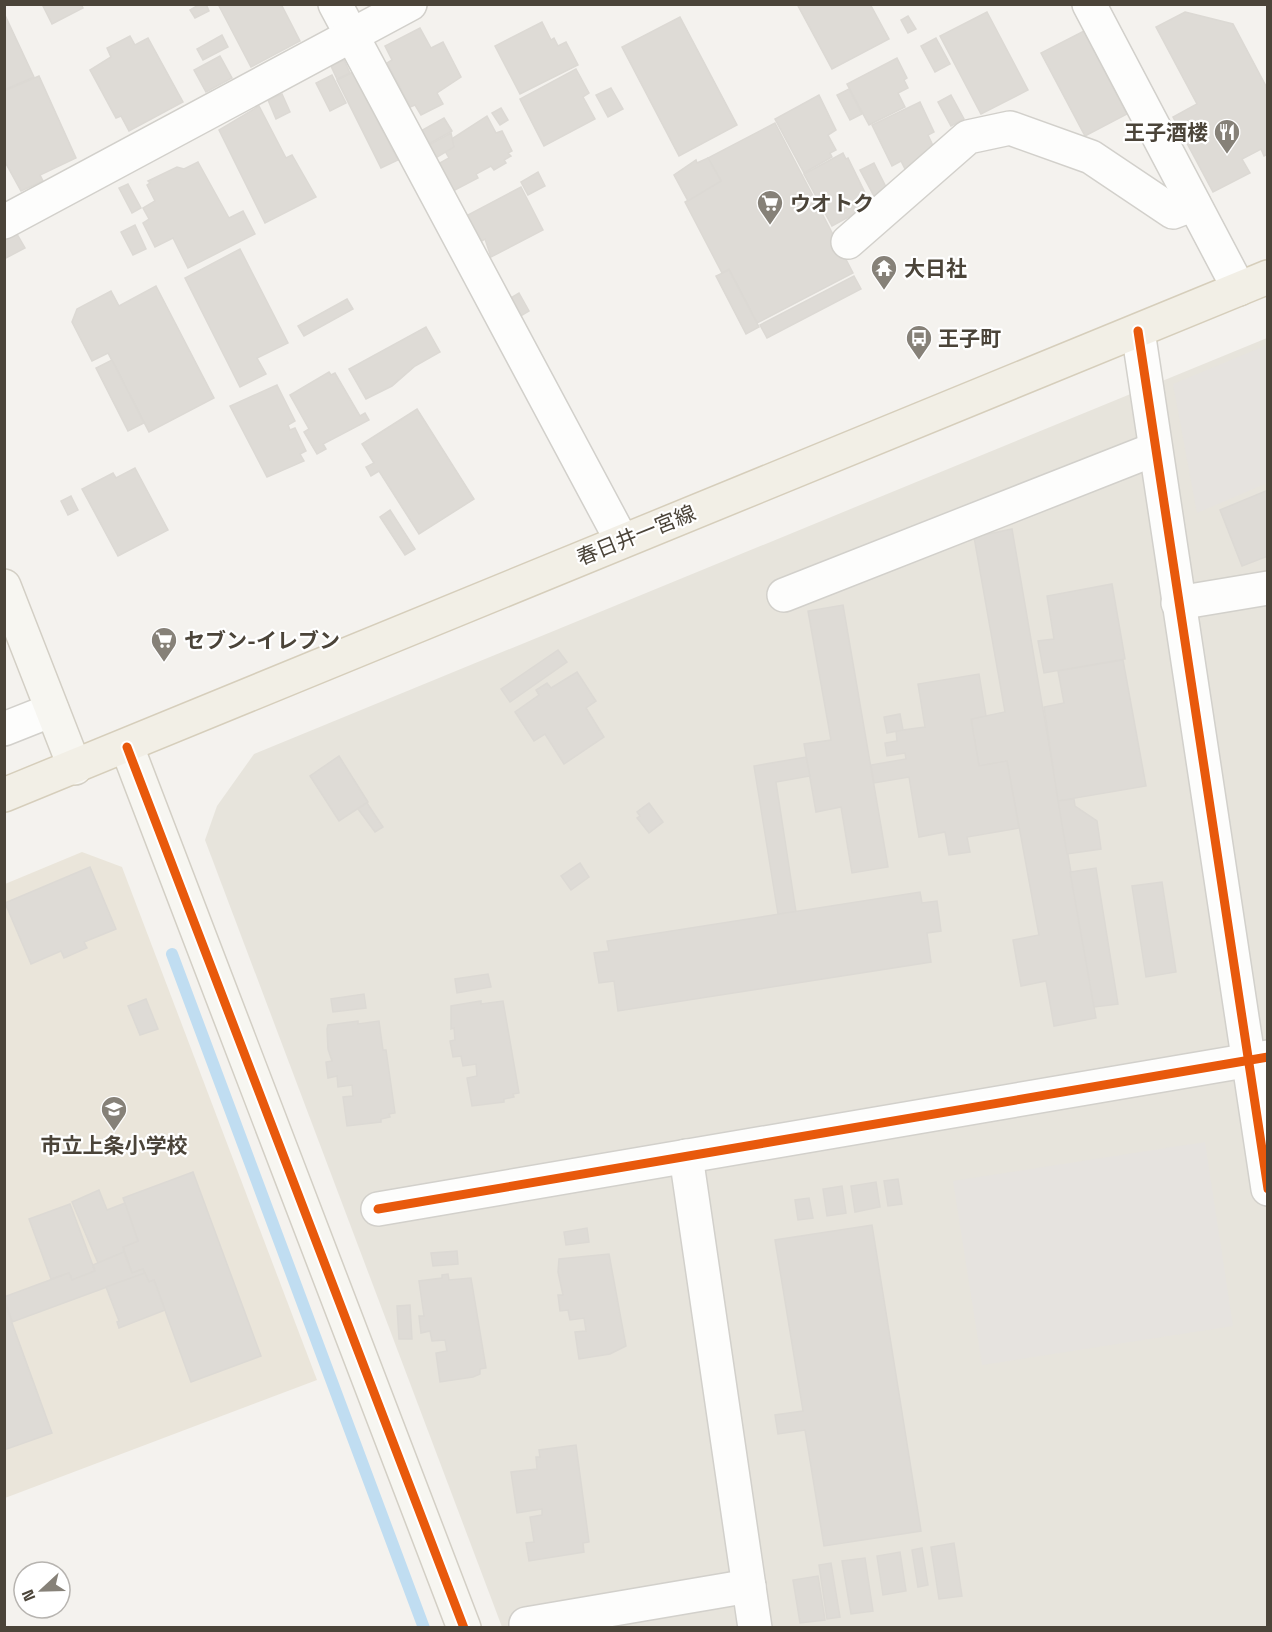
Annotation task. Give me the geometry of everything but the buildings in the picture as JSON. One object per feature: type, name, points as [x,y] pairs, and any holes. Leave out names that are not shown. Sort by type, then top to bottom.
[{"type":"main road","name":"春日井一宮線","points":[[4,795],[127,747],[622,541],[1253,283]]},
{"type":"street","points":[[335,4],[622,541]]},
{"type":"street","points":[[4,222],[410,4]]},
{"type":"street","points":[[1089,4],[1194,204],[1253,283]]},
{"type":"street","points":[[848,242],[968,137],[1010,128],[1091,157],[1173,212],[1194,204]]},
{"type":"street","points":[[1138,331],[1178,603],[1257,1058],[1268,1189]]},
{"type":"street","points":[[784,596],[1155,449]]},
{"type":"street","points":[[4,586],[75,768]]},
{"type":"street","points":[[1178,603],[1268,588]]},
{"type":"street","points":[[4,729],[52,710]]},
{"type":"street","points":[[127,747],[464,1628]]},
{"type":"street","points":[[378,1209],[1257,1058]]},
{"type":"street","points":[[686,1156],[755,1628]]},
{"type":"street","points":[[526,1624],[749,1586]]},
{"type":"shaded area","points":[[1267,338],[1267,1627],[502,1627],[205,840],[217,806],[254,754]]},
{"type":"shaded area","points":[[1267,345],[1267,483],[1197,513],[1173,384]]},
{"type":"shaded area","name":"市立上条小学校","points":[[82,852],[122,867],[317,1380],[5,1498],[5,884]]},
{"type":"shaded area","points":[[1205,1142],[1233,1326],[982,1365],[953,1181]]},
{"type":"waterway","points":[[172,954],[424,1628]]},
{"type":"cycle path","points":[[1138,331],[1268,1189]]},
{"type":"cycle path","points":[[127,747],[464,1628]]},
{"type":"cycle path","points":[[378,1209],[1268,1057]]},
{"type":"place","name":"王子酒楼","points":[[1227,155]]},
{"type":"place","name":"ウオトク","points":[[770,226]]},
{"type":"place","name":"大日社","points":[[884,291]]},
{"type":"place","name":"王子町","points":[[919,361]]},
{"type":"place","name":"セブン-イレブン","points":[[164,663]]},
{"type":"place","name":"市立上条小学校","points":[[114,1132]]}]
